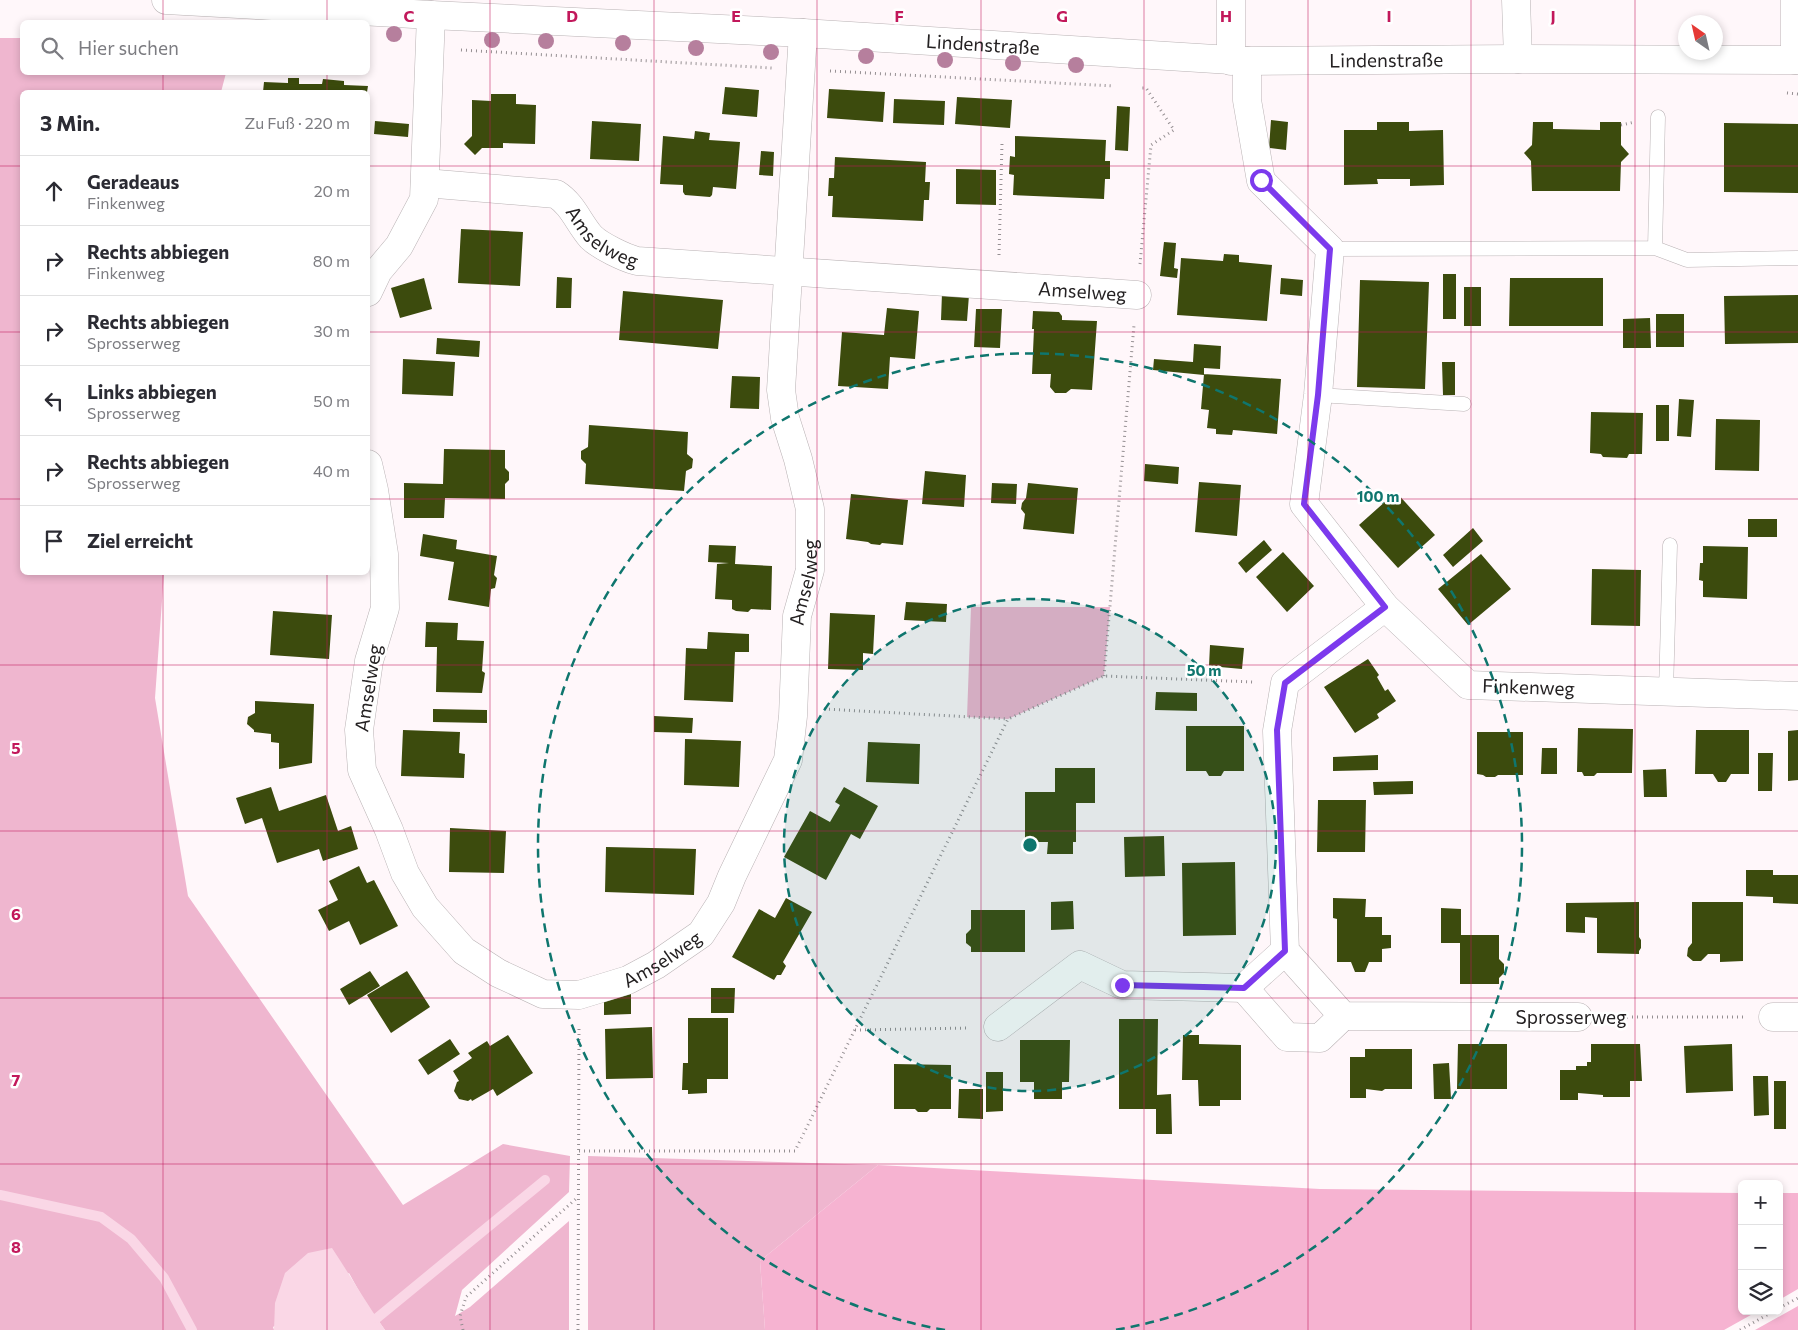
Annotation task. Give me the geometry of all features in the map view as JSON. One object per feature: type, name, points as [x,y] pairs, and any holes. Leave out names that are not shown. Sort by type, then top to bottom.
[{"type":"street","name":"Lindenstraße","points":[[166,0],[803,33],[1239,61],[1796,60]]},
{"type":"street","points":[[1231,0],[1239,61],[1261,180],[1330,249]]},
{"type":"street","points":[[1516,0],[1518,59]]},
{"type":"street","points":[[1795,0],[1796,60]]},
{"type":"street","points":[[370,288],[378,271],[399,246],[424,199],[431,15]]},
{"type":"street","name":"Amselweg","points":[[370,473],[384,554],[385,608],[369,661],[359,730],[362,770],[389,830],[405,873],[425,907],[464,951],[498,973],[543,994],[579,995],[635,977],[656,966],[702,934],[721,903],[788,760],[793,707],[797,616],[810,570],[810,509],[798,459],[785,418],[781,390],[803,33]]},
{"type":"street","name":"Amselweg","points":[[425,183],[556,194],[566,201],[593,239],[623,257],[637,262],[789,270],[1137,295]]},
{"type":"street","name":"Finkenweg","points":[[1330,249],[1318,395],[1304,504],[1385,607],[1468,685],[1798,696]]},
{"type":"street","points":[[1244,988],[1286,1037],[1320,1038],[1343,1016],[1285,951],[1277,730],[1285,683],[1385,607]]},
{"type":"street","points":[[998,1027],[1080,965],[1122,985],[1244,988],[1285,951]]},
{"type":"street","name":"Sprosserweg","points":[[1343,1016],[1578,1017]]},
{"type":"lane","points":[[1655,248],[1658,117]]},
{"type":"lane","points":[[1330,249],[1655,248],[1687,260],[1798,258]]},
{"type":"lane","points":[[1318,395],[1464,404]]},
{"type":"lane","points":[[1666,692],[1670,546]]},
{"type":"path","points":[[429,49],[1116,86]]},
{"type":"path","points":[[1104,676],[1152,146],[1174,130],[1146,88],[1136,87]]},
{"type":"path","points":[[999,286],[1002,143]]},
{"type":"path","points":[[793,707],[1008,719],[1104,676],[1285,683]]},
{"type":"path","points":[[579,1150],[795,1151],[1008,719]]},
{"type":"path","points":[[578,1330],[579,995]]},
{"type":"path","name":"Sprosserweg","points":[[1578,1017],[1786,1017]]},
{"type":"path","points":[[855,1030],[998,1027]]},
{"type":"path","points":[[463,1330],[460,1316],[466,1297],[578,1196]]},
{"type":"path","points":[[1783,1306],[1798,1298]]},
{"type":"path","points":[[1740,1330],[1767,1315]]},
{"type":"shaded area","points":[[0,38],[20,38],[20,75],[225,75],[222,90],[20,90],[20,575],[164,575],[155,698],[188,896],[403,1205],[503,1144],[570,1156],[569,1192],[462,1290],[455,1316],[470,1307],[569,1221],[569,1330],[385,1330],[365,1302],[349,1273],[273,1327],[274,1330],[0,1330]]},
{"type":"shaded area","points":[[971,607],[1110,607],[1104,676],[1008,719],[967,717]]},
{"type":"shaded area","points":[[588,1156],[878,1165],[760,1261],[765,1330],[588,1330]]},
{"type":"shaded area","points":[[878,1165],[1320,1189],[1738,1193],[1738,1315],[1751,1315],[1724,1330],[765,1330],[760,1261]]},
{"type":"shaded area","points":[[1783,1193],[1798,1193],[1798,1289],[1783,1298]]},
{"type":"shaded area","points":[[332,1248],[385,1330],[274,1330],[275,1303],[285,1273],[308,1253]]},
{"type":"shaded area","points":[[1798,1306],[1798,1330],[1755,1330],[1783,1315]]},
{"type":"building","points":[[288,78],[299,78],[299,84],[322,84],[323,79],[344,81],[344,85],[368,86],[367,90],[263,90],[264,82],[288,83]]},
{"type":"building","points":[[725,87],[759,90],[757,117],[722,114]]},
{"type":"building","points":[[829,89],[885,92],[883,122],[827,118]]},
{"type":"building","points":[[491,94],[516,94],[516,104],[536,105],[535,144],[503,143],[503,148],[482,148],[475,155],[464,144],[472,136],[472,100],[491,101]]},
{"type":"building","points":[[957,97],[1012,100],[1010,128],[955,124]]},
{"type":"building","points":[[894,99],[945,101],[944,125],[893,123]]},
{"type":"building","points":[[1117,106],[1130,107],[1128,151],[1115,150]]},
{"type":"building","points":[[1271,120],[1288,122],[1286,150],[1269,148]]},
{"type":"building","points":[[375,121],[409,124],[408,137],[374,134]]},
{"type":"building","points":[[592,121],[641,124],[639,161],[590,159]]},
{"type":"building","points":[[1377,122],[1409,122],[1409,131],[1443,130],[1444,185],[1410,186],[1410,179],[1377,179],[1378,184],[1344,185],[1344,130],[1377,130]]},
{"type":"building","points":[[1533,122],[1553,122],[1553,129],[1600,130],[1600,122],[1621,122],[1621,145],[1629,154],[1621,162],[1620,191],[1532,191],[1531,161],[1524,153],[1532,145]]},
{"type":"building","points":[[1724,123],[1798,124],[1798,193],[1724,192]]},
{"type":"building","points":[[695,131],[710,133],[709,140],[740,142],[736,189],[713,187],[710,197],[685,195],[683,185],[660,184],[663,136],[694,139]]},
{"type":"building","points":[[1015,136],[1106,140],[1105,161],[1110,161],[1110,179],[1105,179],[1104,199],[1013,195],[1014,175],[1009,174],[1010,156],[1015,157]]},
{"type":"building","points":[[761,151],[774,152],[773,176],[759,175]]},
{"type":"building","points":[[835,157],[926,162],[925,182],[930,182],[929,200],[924,200],[923,221],[832,217],[833,196],[828,196],[829,178],[834,178]]},
{"type":"building","points":[[956,169],[996,170],[996,205],[956,204]]},
{"type":"building","points":[[461,229],[523,232],[520,286],[458,283]]},
{"type":"building","points":[[1164,242],[1176,243],[1174,268],[1178,269],[1177,278],[1160,276]]},
{"type":"building","points":[[1224,254],[1239,255],[1239,262],[1272,265],[1267,321],[1177,315],[1181,258],[1223,261]]},
{"type":"building","points":[[1443,274],[1456,274],[1456,319],[1443,319]]},
{"type":"building","points":[[557,277],[572,278],[571,308],[556,308]]},
{"type":"building","points":[[424,278],[432,309],[400,318],[391,288]]},
{"type":"building","points":[[1281,278],[1303,280],[1302,296],[1280,294]]},
{"type":"building","points":[[1510,278],[1603,278],[1603,326],[1509,326]]},
{"type":"building","points":[[1360,280],[1429,282],[1425,389],[1357,387]]},
{"type":"building","points":[[1464,287],[1481,287],[1481,326],[1464,326]]},
{"type":"building","points":[[623,291],[723,300],[718,349],[619,340]]},
{"type":"building","points":[[942,293],[969,295],[967,321],[941,320]]},
{"type":"building","points":[[1798,295],[1798,343],[1725,344],[1724,296]]},
{"type":"building","points":[[887,308],[919,311],[915,359],[890,357],[888,389],[838,386],[842,332],[884,335]]},
{"type":"building","points":[[976,309],[1002,309],[1000,348],[974,347]]},
{"type":"building","points":[[1033,311],[1059,312],[1062,320],[1097,321],[1092,390],[1071,389],[1066,393],[1055,393],[1050,387],[1051,374],[1032,374]]},
{"type":"building","points":[[1656,314],[1684,314],[1684,347],[1656,347]]},
{"type":"building","points":[[1650,318],[1651,348],[1623,348],[1623,319]]},
{"type":"building","points":[[437,338],[480,341],[479,357],[436,354]]},
{"type":"building","points":[[1194,344],[1221,346],[1220,369],[1204,368],[1204,375],[1153,370],[1154,359],[1193,362]]},
{"type":"building","points":[[403,359],[455,362],[453,396],[402,394]]},
{"type":"building","points":[[1442,362],[1455,362],[1455,395],[1443,395]]},
{"type":"building","points":[[1204,374],[1281,379],[1277,434],[1233,430],[1232,435],[1216,434],[1216,429],[1207,428],[1209,410],[1201,409]]},
{"type":"building","points":[[732,376],[760,377],[759,409],[730,408]]},
{"type":"building","points":[[1679,399],[1694,400],[1691,437],[1677,436]]},
{"type":"building","points":[[1656,405],[1669,405],[1669,441],[1656,441]]},
{"type":"building","points":[[1591,412],[1643,413],[1642,454],[1629,454],[1627,458],[1603,457],[1601,454],[1590,453]]},
{"type":"building","points":[[1716,419],[1760,420],[1759,471],[1715,470]]},
{"type":"building","points":[[589,425],[688,432],[687,454],[693,459],[692,468],[686,471],[684,491],[585,484],[586,464],[581,459],[581,451],[588,447]]},
{"type":"building","points":[[444,449],[505,450],[505,468],[509,472],[509,480],[505,484],[505,499],[445,498],[444,518],[404,518],[404,483],[443,484]]},
{"type":"building","points":[[1145,464],[1179,467],[1178,484],[1144,481]]},
{"type":"building","points":[[925,471],[966,475],[964,507],[922,504]]},
{"type":"building","points":[[1199,482],[1241,485],[1237,536],[1195,532]]},
{"type":"building","points":[[992,483],[1017,484],[1016,504],[991,503]]},
{"type":"building","points":[[1028,483],[1078,488],[1074,534],[1023,529],[1025,514],[1021,509],[1022,503],[1026,498]]},
{"type":"building","points":[[1396,492],[1435,535],[1398,568],[1359,525]]},
{"type":"building","points":[[851,494],[908,500],[903,545],[882,543],[880,545],[846,539]]},
{"type":"building","points":[[1748,519],[1777,519],[1777,537],[1748,537]]},
{"type":"building","points":[[1473,528],[1483,541],[1453,567],[1443,555]]},
{"type":"building","points":[[423,534],[457,540],[456,549],[497,556],[494,575],[497,578],[495,588],[491,589],[489,607],[448,600],[454,562],[420,556]]},
{"type":"building","points":[[1264,540],[1272,550],[1246,573],[1238,563]]},
{"type":"building","points":[[709,545],[736,546],[735,564],[772,566],[771,610],[751,609],[748,612],[736,611],[732,609],[732,600],[715,599],[717,564],[729,563],[708,562]]},
{"type":"building","points":[[1703,546],[1748,547],[1747,599],[1703,597],[1703,581],[1699,580],[1700,563],[1703,563]]},
{"type":"building","points":[[1283,552],[1314,586],[1287,612],[1256,577]]},
{"type":"building","points":[[1481,554],[1511,589],[1468,625],[1438,589]]},
{"type":"building","points":[[1592,569],[1641,570],[1640,626],[1591,625]]},
{"type":"building","points":[[906,602],[947,604],[946,622],[904,620]]},
{"type":"building","points":[[273,611],[332,615],[329,659],[270,655]]},
{"type":"building","points":[[830,613],[875,615],[873,654],[863,653],[863,670],[828,669]]},
{"type":"building","points":[[426,622],[458,623],[457,640],[484,641],[482,671],[485,673],[482,693],[436,692],[437,647],[425,647]]},
{"type":"building","points":[[708,632],[749,634],[749,652],[735,652],[733,702],[684,700],[686,648],[707,649]]},
{"type":"building","points":[[1210,645],[1244,648],[1242,669],[1209,666]]},
{"type":"building","points":[[1368,659],[1379,675],[1377,677],[1385,691],[1388,689],[1396,701],[1377,714],[1379,718],[1355,733],[1324,687]]},
{"type":"building","points":[[1156,692],[1197,693],[1197,711],[1155,710]]},
{"type":"building","points":[[255,701],[314,704],[312,763],[279,769],[279,743],[271,742],[271,734],[254,732],[247,724],[248,717],[255,713]]},
{"type":"building","points":[[433,709],[487,710],[487,723],[433,722]]},
{"type":"building","points":[[654,716],[693,718],[692,733],[654,732]]},
{"type":"building","points":[[1186,726],[1244,726],[1244,771],[1224,771],[1221,776],[1209,776],[1206,771],[1186,771]]},
{"type":"building","points":[[1578,728],[1633,729],[1632,773],[1597,773],[1594,776],[1584,776],[1582,772],[1577,772]]},
{"type":"building","points":[[403,730],[460,732],[459,753],[465,754],[464,778],[401,776]]},
{"type":"building","points":[[1696,730],[1749,730],[1749,774],[1731,774],[1726,782],[1718,782],[1713,774],[1695,774]]},
{"type":"building","points":[[1798,730],[1798,780],[1788,781],[1788,731]]},
{"type":"building","points":[[1477,732],[1523,732],[1523,775],[1486,777],[1477,774]]},
{"type":"building","points":[[685,739],[741,741],[739,787],[684,785]]},
{"type":"building","points":[[868,742],[920,744],[919,784],[866,782]]},
{"type":"building","points":[[1542,748],[1557,748],[1557,774],[1541,774]]},
{"type":"building","points":[[1758,753],[1773,753],[1772,791],[1758,791]]},
{"type":"building","points":[[1378,755],[1378,770],[1333,771],[1333,757]]},
{"type":"building","points":[[1055,768],[1095,768],[1095,803],[1076,803],[1076,842],[1073,842],[1073,854],[1047,854],[1048,842],[1025,842],[1025,792],[1055,792]]},
{"type":"building","points":[[1666,769],[1667,797],[1644,797],[1643,770]]},
{"type":"building","points":[[1413,781],[1413,794],[1374,795],[1373,782]]},
{"type":"building","points":[[271,787],[279,811],[326,795],[338,831],[351,826],[358,849],[323,861],[319,849],[277,863],[262,818],[245,824],[236,798]]},
{"type":"building","points":[[844,787],[878,806],[860,839],[851,834],[826,880],[784,857],[810,811],[830,822],[840,805],[835,802]]},
{"type":"building","points":[[1318,800],[1366,800],[1365,852],[1317,852]]},
{"type":"building","points":[[450,828],[506,831],[504,873],[449,872]]},
{"type":"building","points":[[1164,836],[1165,876],[1125,877],[1124,837]]},
{"type":"building","points":[[606,847],[696,849],[694,895],[605,892]]},
{"type":"building","points":[[1235,862],[1236,935],[1183,936],[1182,863]]},
{"type":"building","points":[[359,866],[367,883],[374,880],[398,926],[360,945],[349,921],[329,931],[318,910],[338,900],[329,881]]},
{"type":"building","points":[[1746,870],[1773,870],[1773,875],[1798,875],[1798,904],[1773,903],[1773,897],[1746,896]]},
{"type":"building","points":[[786,898],[812,912],[783,962],[786,966],[781,975],[777,975],[774,980],[732,957],[759,909],[775,918]]},
{"type":"building","points":[[1333,898],[1366,899],[1365,917],[1382,917],[1382,935],[1391,935],[1391,948],[1382,949],[1382,962],[1369,962],[1365,972],[1355,972],[1351,962],[1337,962],[1337,919],[1333,918]]},
{"type":"building","points":[[1073,901],[1074,929],[1051,930],[1051,902]]},
{"type":"building","points":[[1639,902],[1639,937],[1641,948],[1639,954],[1597,953],[1597,918],[1585,917],[1585,933],[1566,932],[1566,903]]},
{"type":"building","points":[[1692,902],[1743,902],[1743,961],[1720,962],[1720,954],[1708,954],[1701,961],[1693,961],[1687,956],[1688,948],[1692,943]]},
{"type":"building","points":[[1441,908],[1461,909],[1461,935],[1499,935],[1499,959],[1504,964],[1504,973],[1499,978],[1499,984],[1460,984],[1460,943],[1441,943]]},
{"type":"building","points":[[971,910],[1025,910],[1025,952],[971,952],[971,947],[966,943],[966,934],[971,929]]},
{"type":"building","points":[[370,971],[380,986],[349,1005],[340,989]]},
{"type":"building","points":[[407,971],[430,1007],[391,1033],[367,995]]},
{"type":"building","points":[[711,988],[735,988],[734,1013],[711,1013]]},
{"type":"building","points":[[631,989],[631,1014],[604,1015],[604,990]]},
{"type":"building","points":[[688,1018],[728,1018],[728,1079],[707,1079],[707,1093],[688,1094],[688,1090],[682,1090],[683,1063],[688,1063]]},
{"type":"building","points":[[1119,1019],[1158,1019],[1157,1095],[1171,1094],[1172,1134],[1156,1134],[1156,1109],[1119,1109]]},
{"type":"building","points":[[652,1027],[653,1078],[606,1079],[605,1029]]},
{"type":"building","points":[[508,1035],[533,1073],[497,1096],[493,1089],[472,1101],[471,1099],[468,1101],[459,1099],[454,1091],[459,1081],[453,1071],[472,1058],[468,1053],[487,1041],[490,1046]]},
{"type":"building","points":[[1183,1035],[1199,1035],[1199,1044],[1241,1045],[1241,1100],[1220,1100],[1220,1106],[1199,1106],[1198,1080],[1182,1080]]},
{"type":"building","points":[[450,1039],[460,1054],[428,1075],[418,1060]]},
{"type":"building","points":[[1020,1040],[1070,1040],[1069,1082],[1062,1082],[1062,1099],[1034,1099],[1034,1082],[1020,1082]]},
{"type":"building","points":[[1458,1044],[1507,1044],[1507,1089],[1457,1089]]},
{"type":"building","points":[[1591,1044],[1640,1044],[1642,1081],[1630,1081],[1630,1097],[1603,1097],[1603,1095],[1578,1093],[1578,1100],[1560,1100],[1560,1070],[1576,1070],[1576,1066],[1587,1066],[1587,1062],[1591,1062]]},
{"type":"building","points":[[1732,1044],[1733,1091],[1686,1093],[1684,1046]]},
{"type":"building","points":[[1365,1049],[1412,1049],[1412,1089],[1385,1089],[1382,1091],[1366,1089],[1366,1098],[1350,1098],[1350,1057],[1365,1057]]},
{"type":"building","points":[[1449,1063],[1451,1099],[1434,1099],[1433,1064]]},
{"type":"building","points":[[894,1064],[951,1065],[951,1109],[930,1109],[927,1112],[918,1112],[915,1109],[894,1109]]},
{"type":"building","points":[[986,1072],[1003,1072],[1003,1111],[986,1112]]},
{"type":"building","points":[[1753,1076],[1768,1076],[1769,1115],[1754,1116]]},
{"type":"building","points":[[1774,1081],[1786,1081],[1786,1129],[1774,1129]]},
{"type":"building","points":[[959,1089],[983,1089],[983,1119],[958,1118]]},
{"type":"waterway","points":[[377,1318],[545,1180]]},
{"type":"waterway","points":[[0,1195],[101,1217],[131,1239],[164,1278],[192,1330]]},
{"type":"route","points":[[1122,985],[1244,988],[1285,951],[1277,730],[1285,683],[1385,607],[1304,504],[1318,395],[1330,249],[1261,180]]}]
